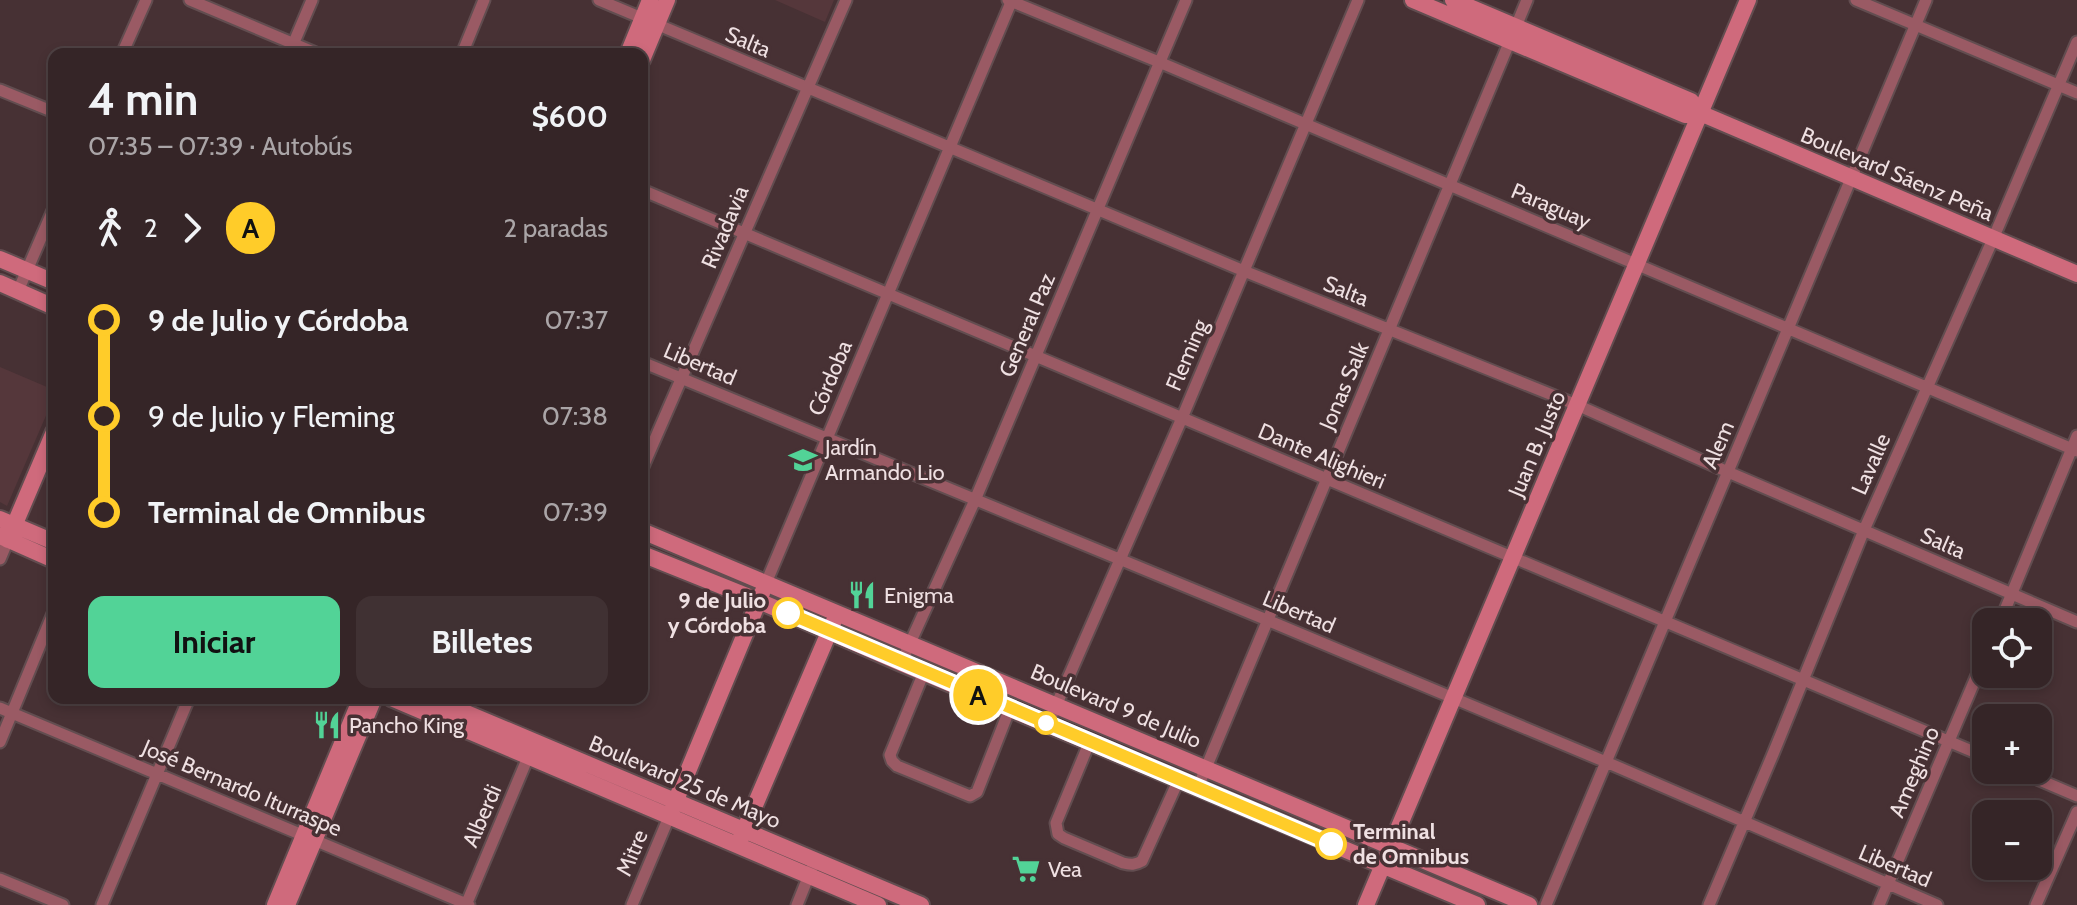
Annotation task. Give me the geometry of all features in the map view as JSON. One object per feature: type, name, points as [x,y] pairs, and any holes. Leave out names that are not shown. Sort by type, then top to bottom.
[{"type":"main road","points":[[645,48],[650,22],[650,0]]},
{"type":"main road","points":[[632,48],[667,0]]},
{"type":"main road","name":"Boulevard Sáenz Peña","points":[[1413,0],[1691,101],[1700,113],[2077,274]]},
{"type":"main road","name":"Boulevard Sáenz Peña","points":[[1453,0],[1513,34]]},
{"type":"main road","name":"Juan B. Justo","points":[[1366,905],[1748,0]]},
{"type":"main road","points":[[0,259],[48,279]]},
{"type":"main road","points":[[0,283],[48,304]]},
{"type":"main road","points":[[5,530],[48,444]]},
{"type":"main road","points":[[5,530],[48,541]]},
{"type":"main road","points":[[5,530],[48,556]]},
{"type":"main road","name":"Boulevard 9 de Julio","points":[[648,534],[1529,905]]},
{"type":"main road","name":"Boulevard 9 de Julio","points":[[648,556],[1477,905]]},
{"type":"main road","name":"Córdoba","points":[[672,809],[766,583]]},
{"type":"main road","points":[[740,838],[837,613]]},
{"type":"main road","points":[[287,905],[359,704]]},
{"type":"main road","points":[[275,905],[371,704]]},
{"type":"main road","name":"Boulevard 25 de Mayo","points":[[407,704],[531,750],[812,868],[921,905]]},
{"type":"main road","name":"Boulevard 25 de Mayo","points":[[443,704],[531,750]]},
{"type":"main road","name":"Boulevard 25 de Mayo","points":[[812,868],[878,905]]},
{"type":"street","points":[[125,48],[146,0]]},
{"type":"street","points":[[190,0],[289,48]]},
{"type":"street","points":[[291,48],[312,0]]},
{"type":"street","points":[[464,48],[484,0]]},
{"type":"street","name":"Salta","points":[[599,0],[1244,271],[1577,405],[2077,622]]},
{"type":"street","name":"Rivadavia","points":[[648,455],[846,0]]},
{"type":"street","name":"General Paz","points":[[901,663],[975,500],[1186,0]]},
{"type":"street","name":"Fleming","points":[[1048,724],[1122,559],[1358,0]]},
{"type":"street","name":"Jonas Salk","points":[[1198,787],[1527,0]]},
{"type":"street","points":[[1856,0],[2077,93]]},
{"type":"street","name":"Alem","points":[[1546,905],[1926,0]]},
{"type":"street","name":"Paraguay","points":[[1011,1],[2074,450]]},
{"type":"street","name":"Córdoba","points":[[766,583],[1011,1]]},
{"type":"street","name":"Lavalle","points":[[1709,905],[1864,530],[2077,42]]},
{"type":"street","points":[[0,90],[48,110]]},
{"type":"street","name":"Dante Alighieri","points":[[648,193],[1972,751]]},
{"type":"street","points":[[18,291],[48,222]]},
{"type":"street","name":"Libertad","points":[[648,365],[1122,559],[1937,905]]},
{"type":"street","points":[[2006,608],[2074,450],[2077,436]]},
{"type":"street","points":[[0,559],[5,530]]},
{"type":"street","points":[[0,742],[48,626]]},
{"type":"street","points":[[924,672],[890,755],[897,766],[970,796],[977,792],[1010,708]]},
{"type":"street","name":"Ameghino","points":[[1879,905],[1972,686]]},
{"type":"street","points":[[102,905],[186,704]]},
{"type":"street","name":"José Bernardo Iturraspe","points":[[0,708],[467,905]]},
{"type":"street","points":[[1090,741],[1056,823],[1058,834],[1064,838],[1123,863],[1133,865],[1142,861],[1179,779]]},
{"type":"street","name":"Alberdi","points":[[467,905],[531,750]]},
{"type":"street","points":[[2049,784],[2077,796]]},
{"type":"street","name":"Mitre","points":[[632,905],[672,809]]},
{"type":"street","points":[[2036,905],[2077,812]]},
{"type":"street","points":[[797,905],[812,868]]},
{"type":"street","points":[[0,879],[63,905]]},
{"type":"shaded area","points":[[775,0],[834,0],[825,22]]},
{"type":"shaded area","points":[[0,367],[48,387],[48,411],[7,506],[0,502]]},
{"type":"bus line","name":"A","points":[[788,613],[1331,844]]},
{"type":"place","name":"Jardín Armando Lio","points":[[803,460]]},
{"type":"place","name":"Enigma","points":[[862,595]]},
{"type":"place","name":"9 de Julio y Córdoba","points":[[788,613]]},
{"type":"place","name":"Pancho King","points":[[327,725]]},
{"type":"place","name":"Terminal de Omnibus","points":[[1331,844]]},
{"type":"place","name":"Vea","points":[[1026,869]]}]
